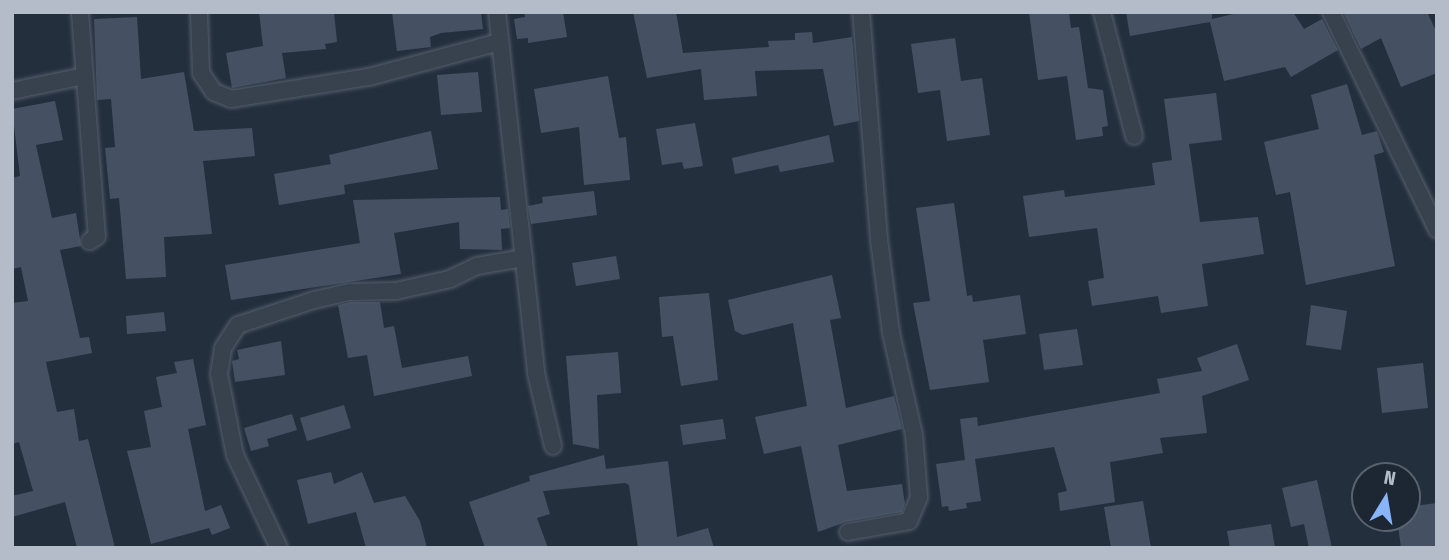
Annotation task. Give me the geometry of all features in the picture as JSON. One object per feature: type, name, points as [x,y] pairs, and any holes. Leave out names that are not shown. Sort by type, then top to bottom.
[{"type":"street","points":[[80,12],[97,236],[90,241]]},
{"type":"street","points":[[200,12],[201,73],[214,92],[231,99],[369,77],[500,42]]},
{"type":"street","points":[[497,12],[536,373],[553,446]]},
{"type":"street","points":[[848,532],[909,520],[919,498],[914,435],[891,333],[879,239],[861,12]]},
{"type":"street","points":[[1102,12],[1134,136]]},
{"type":"street","points":[[1331,12],[1437,229]]},
{"type":"street","points":[[12,91],[85,76]]},
{"type":"street","points":[[279,548],[235,455],[219,374],[223,348],[238,326],[314,300],[350,292],[396,291],[450,279],[477,266],[524,258]]},
{"type":"building","points":[[259,12],[334,12],[337,42],[325,44],[326,49],[282,53],[286,78],[232,88],[226,53],[263,46]]},
{"type":"building","points":[[392,12],[481,12],[483,29],[441,33],[430,37],[431,47],[397,51]]},
{"type":"building","points":[[524,12],[563,12],[567,37],[528,43],[528,38],[517,39],[514,19],[525,17]]},
{"type":"building","points":[[633,12],[676,12],[683,53],[769,47],[768,41],[795,40],[795,33],[812,32],[813,43],[852,37],[859,121],[834,126],[823,69],[755,71],[757,96],[704,100],[701,69],[647,78]]},
{"type":"building","points":[[1029,12],[1069,12],[1071,28],[1079,27],[1088,88],[1103,90],[1108,126],[1102,127],[1103,136],[1076,140],[1067,76],[1038,80]]},
{"type":"building","points":[[1126,12],[1212,12],[1212,19],[1242,12],[1293,12],[1304,29],[1322,19],[1338,50],[1291,77],[1285,67],[1224,81],[1210,22],[1130,36]]},
{"type":"building","points":[[1343,12],[1427,12],[1437,33],[1437,73],[1401,87],[1381,38],[1361,49]]},
{"type":"building","points":[[137,17],[141,79],[184,72],[194,131],[252,128],[255,156],[203,161],[212,234],[164,237],[166,277],[126,279],[119,198],[110,199],[105,148],[115,147],[111,99],[97,100],[94,19]]},
{"type":"building","points":[[955,38],[961,81],[982,78],[990,135],[947,141],[940,90],[918,93],[911,44]]},
{"type":"building","points":[[478,72],[482,112],[441,115],[437,75]]},
{"type":"building","points":[[608,76],[619,138],[626,137],[630,180],[584,185],[579,127],[541,133],[534,89]]},
{"type":"building","points":[[1347,84],[1362,135],[1377,131],[1384,152],[1374,155],[1395,266],[1306,285],[1290,192],[1276,195],[1264,142],[1319,129],[1311,95]]},
{"type":"building","points":[[1216,93],[1222,140],[1189,144],[1200,222],[1258,217],[1264,254],[1202,264],[1208,306],[1161,313],[1158,296],[1092,306],[1088,281],[1104,278],[1097,228],[1029,237],[1023,196],[1064,190],[1065,197],[1155,185],[1152,163],[1172,160],[1164,99]]},
{"type":"building","points":[[55,101],[63,140],[36,145],[52,218],[76,213],[81,246],[60,250],[80,338],[89,337],[92,353],[46,362],[57,412],[74,409],[79,441],[88,439],[115,548],[77,548],[65,502],[12,517],[12,496],[33,491],[19,442],[12,444],[12,303],[28,301],[21,267],[12,269],[12,178],[20,176],[12,109]]},
{"type":"building","points":[[695,123],[703,166],[684,169],[682,162],[662,165],[656,129]]},
{"type":"building","points":[[431,131],[438,169],[344,185],[345,194],[279,205],[274,174],[331,164],[329,155]]},
{"type":"building","points":[[829,135],[834,162],[780,172],[778,165],[735,174],[732,158]]},
{"type":"building","points":[[594,191],[597,215],[531,224],[528,206],[543,203],[542,197]]},
{"type":"building","points":[[500,197],[501,210],[508,209],[510,228],[501,229],[502,250],[460,249],[459,222],[394,233],[401,274],[231,300],[225,265],[360,243],[353,200]]},
{"type":"building","points":[[954,203],[967,296],[972,295],[973,302],[1020,295],[1026,334],[983,340],[989,382],[930,390],[913,303],[930,301],[916,208]]},
{"type":"building","points":[[616,256],[620,279],[576,286],[572,263]]},
{"type":"building","points":[[832,275],[841,318],[830,320],[846,408],[894,396],[902,429],[838,445],[847,491],[902,484],[905,504],[902,512],[846,522],[818,532],[801,446],[764,454],[755,417],[807,406],[793,323],[743,335],[735,331],[728,300]]},
{"type":"building","points":[[709,293],[718,380],[681,386],[673,336],[662,337],[659,297]]},
{"type":"building","points":[[380,302],[384,328],[394,326],[402,368],[468,356],[472,376],[374,396],[367,355],[348,358],[338,305]]},
{"type":"building","points":[[1311,305],[1347,311],[1341,350],[1306,345]]},
{"type":"building","points":[[164,312],[166,331],[127,334],[126,316]]},
{"type":"building","points":[[1077,329],[1083,365],[1044,370],[1039,334]]},
{"type":"building","points":[[281,341],[285,375],[235,382],[232,361],[239,359],[237,350]]},
{"type":"building","points":[[1237,344],[1249,380],[1202,396],[1207,433],[1160,438],[1163,453],[1110,462],[1115,502],[1060,511],[1058,493],[1067,491],[1054,447],[975,459],[981,501],[966,503],[967,508],[949,511],[948,506],[942,507],[936,464],[965,460],[960,419],[977,417],[978,426],[1160,393],[1157,379],[1202,371],[1197,358]]},
{"type":"building","points":[[618,352],[621,393],[597,395],[599,449],[573,444],[566,356]]},
{"type":"building","points":[[193,359],[206,425],[188,429],[205,511],[221,505],[230,528],[212,535],[209,528],[151,544],[127,451],[151,447],[144,411],[162,407],[156,377],[177,373],[174,362]]},
{"type":"building","points":[[1423,363],[1428,408],[1382,413],[1377,368]]},
{"type":"building","points":[[344,405],[351,428],[307,441],[300,418]]},
{"type":"building","points":[[292,414],[297,430],[267,439],[269,446],[251,451],[244,428]]},
{"type":"building","points":[[723,419],[726,439],[683,445],[680,425]]},
{"type":"building","points":[[604,455],[606,469],[668,461],[677,537],[708,528],[714,548],[638,548],[629,485],[625,483],[543,491],[550,514],[537,518],[548,548],[485,548],[469,502],[530,481],[529,476]]},
{"type":"building","points":[[331,472],[334,484],[362,472],[374,503],[405,496],[420,521],[427,548],[366,548],[356,512],[308,524],[297,480]]},
{"type":"building","points":[[1317,480],[1332,548],[1309,548],[1304,524],[1291,527],[1282,488]]},
{"type":"building","points":[[1143,501],[1151,548],[1111,548],[1104,507]]},
{"type":"building","points":[[1437,503],[1437,548],[1401,548],[1399,532],[1421,532],[1421,505]]},
{"type":"building","points":[[1271,524],[1275,548],[1230,548],[1227,531]]}]
